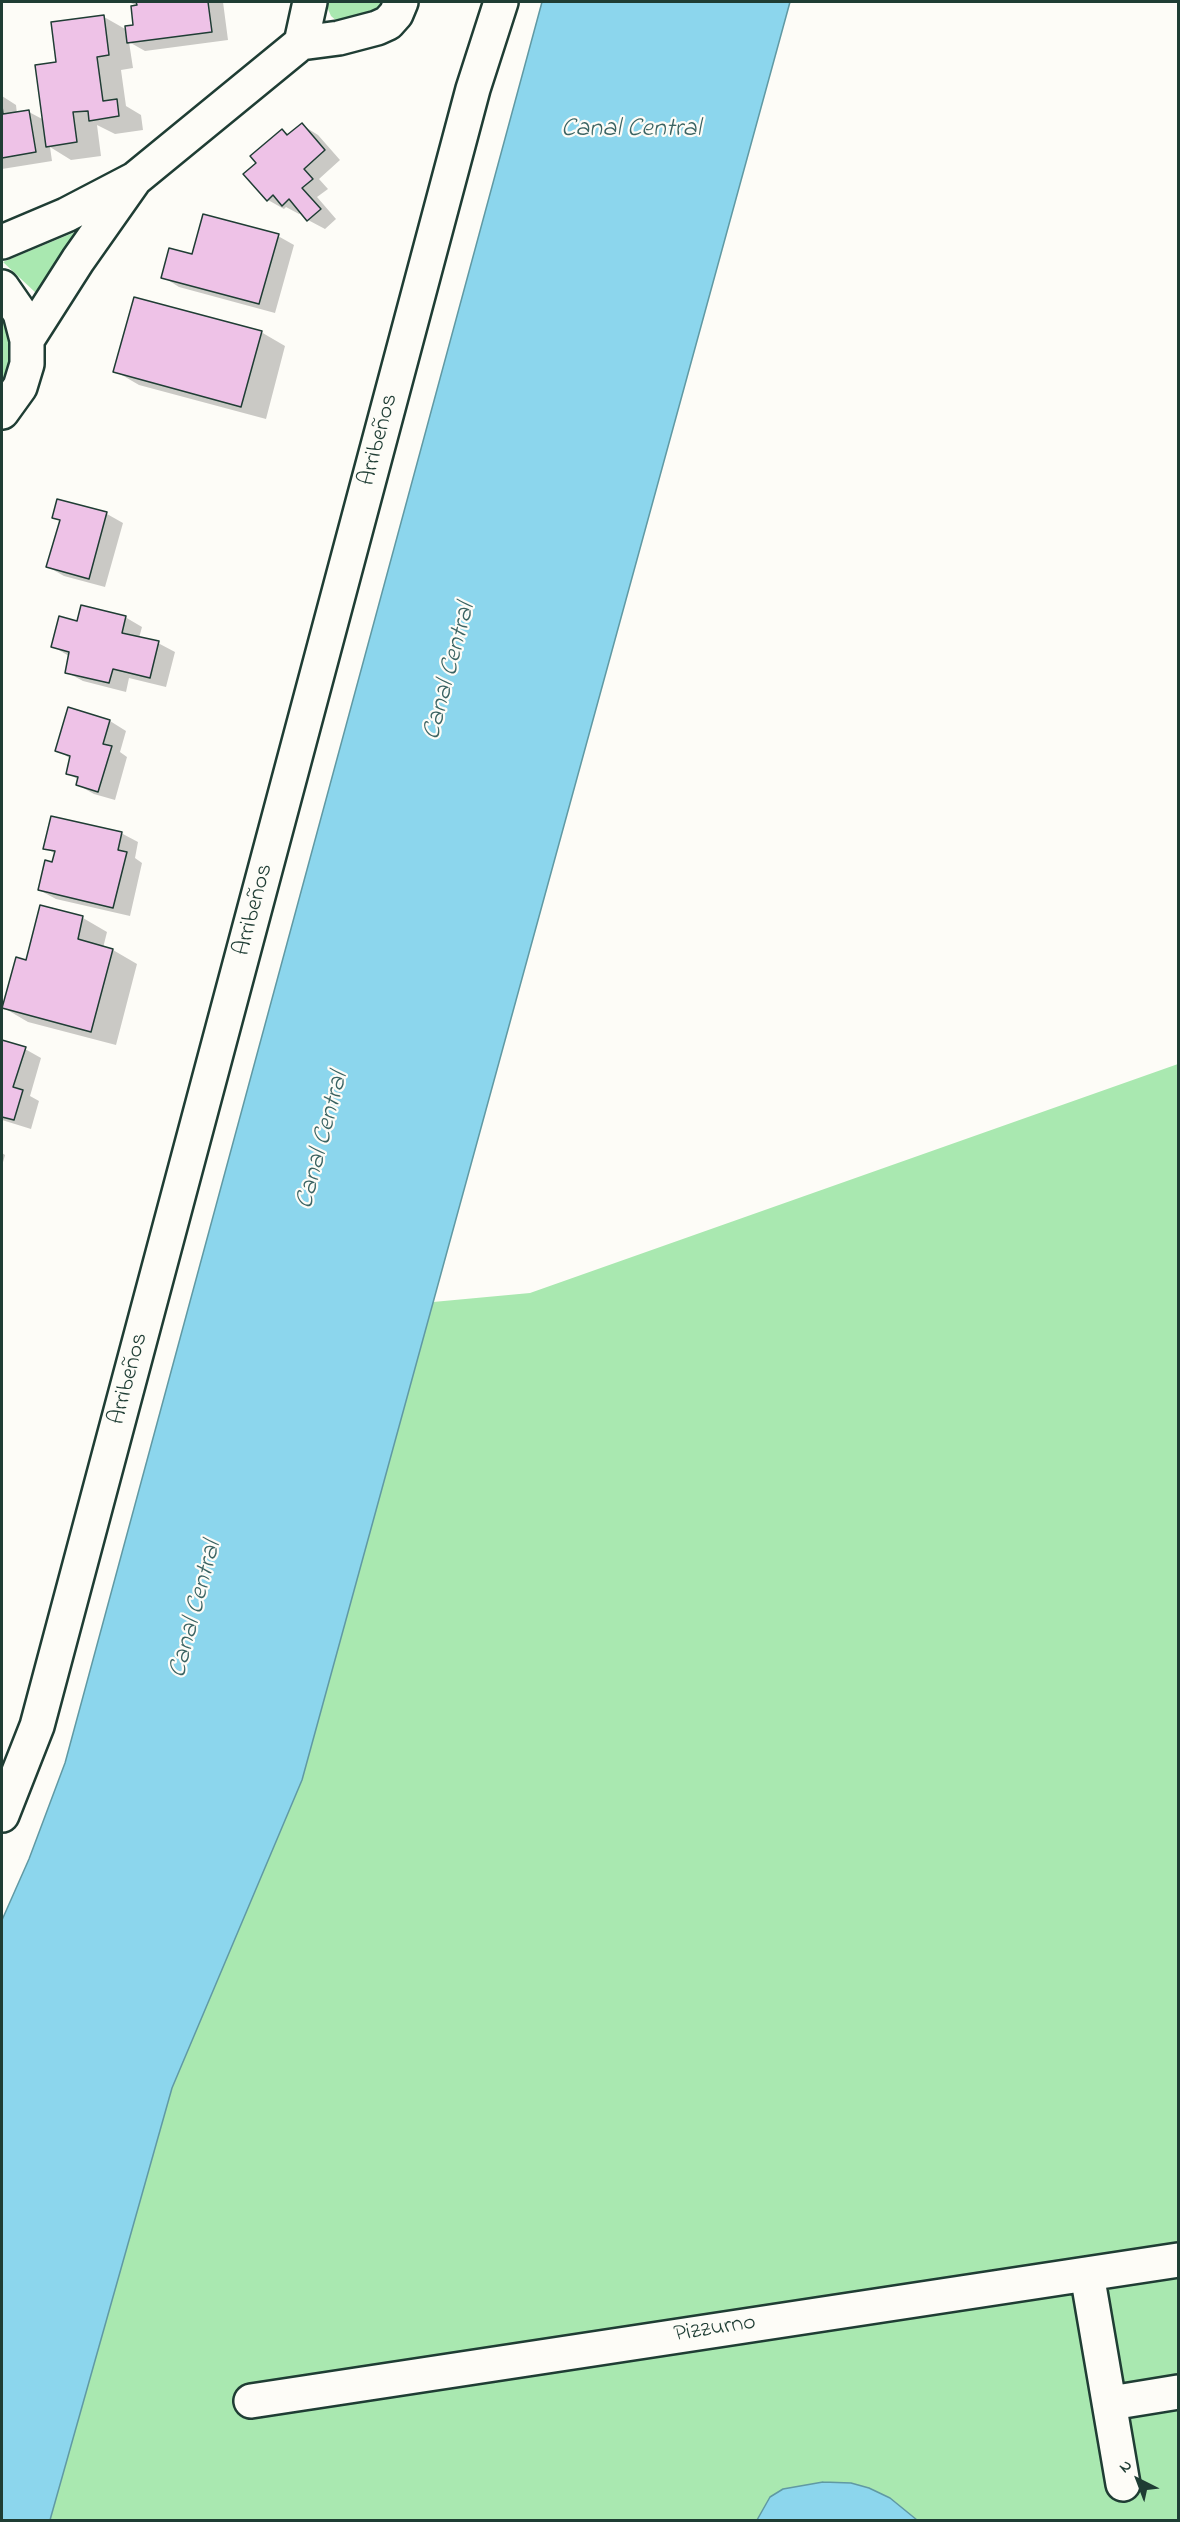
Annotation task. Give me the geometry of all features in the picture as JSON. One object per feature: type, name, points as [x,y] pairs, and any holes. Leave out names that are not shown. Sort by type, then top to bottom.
[{"type":"street","points":[[301,43],[310,2]]},
{"type":"street","points":[[2,242],[66,215],[135,178],[301,43],[339,38],[377,28],[396,14],[400,2]]},
{"type":"street","name":"Arribeños","points":[[2,1815],[37,1726],[470,101],[501,2]]},
{"type":"street","points":[[27,340],[72,269],[135,178]]},
{"type":"street","points":[[2,287],[20,313],[27,340],[27,364],[20,387],[3,417]]},
{"type":"street","name":"Pizzurno","points":[[251,2401],[1179,2260]]},
{"type":"street","points":[[1087,2274],[1111,2403],[1123,2484]]},
{"type":"street","points":[[1111,2403],[1179,2392]]},
{"type":"green space","points":[[325,2],[388,2],[383,13],[339,23],[331,16]]},
{"type":"green space","points":[[87,227],[37,294],[3,262]]},
{"type":"green space","points":[[2,302],[21,344],[2,401]]},
{"type":"green space","points":[[1178,1064],[1178,2520],[50,2520],[172,2088],[302,1780],[433,1302],[530,1293]]},
{"type":"water","name":"Canal Central","points":[[542,2],[790,2],[302,1780],[172,2088],[50,2520],[2,2520],[2,1920],[29,1859],[65,1763]]},
{"type":"water","points":[[823,2482],[851,2483],[869,2488],[890,2498],[917,2520],[757,2520],[770,2497],[783,2489]]},
{"type":"building","points":[[136,2],[208,2],[212,32],[127,43],[125,26],[133,25],[131,6],[137,5]]},
{"type":"building","points":[[104,15],[109,55],[97,57],[103,101],[117,99],[119,116],[89,121],[88,111],[73,112],[77,142],[46,147],[35,65],[56,62],[51,22]]},
{"type":"building","points":[[2,106],[3,114],[29,110],[36,152],[2,158]]},
{"type":"building","points":[[302,123],[325,150],[304,169],[313,179],[302,188],[321,209],[307,221],[289,199],[282,206],[273,195],[267,201],[243,174],[256,163],[250,156],[282,129],[287,135]]},
{"type":"building","points":[[203,214],[279,234],[259,304],[161,278],[169,248],[192,254]]},
{"type":"building","points":[[134,297],[262,331],[241,407],[113,372]]},
{"type":"building","points":[[57,499],[107,512],[89,579],[46,567],[60,520],[52,518]]},
{"type":"building","points":[[81,605],[126,616],[122,633],[159,641],[150,678],[113,669],[109,683],[65,673],[69,652],[51,647],[59,616],[77,621]]},
{"type":"building","points":[[68,707],[110,720],[103,744],[112,746],[98,792],[76,785],[78,777],[66,774],[70,756],[55,751]]},
{"type":"building","points":[[51,816],[122,832],[118,850],[127,852],[113,908],[38,890],[45,860],[52,862],[55,851],[43,849]]},
{"type":"building","points":[[40,905],[83,916],[78,939],[113,949],[91,1032],[2,1008],[16,957],[26,960]]},
{"type":"building","points":[[2,1040],[26,1047],[13,1087],[23,1090],[14,1120],[2,1117]]}]
